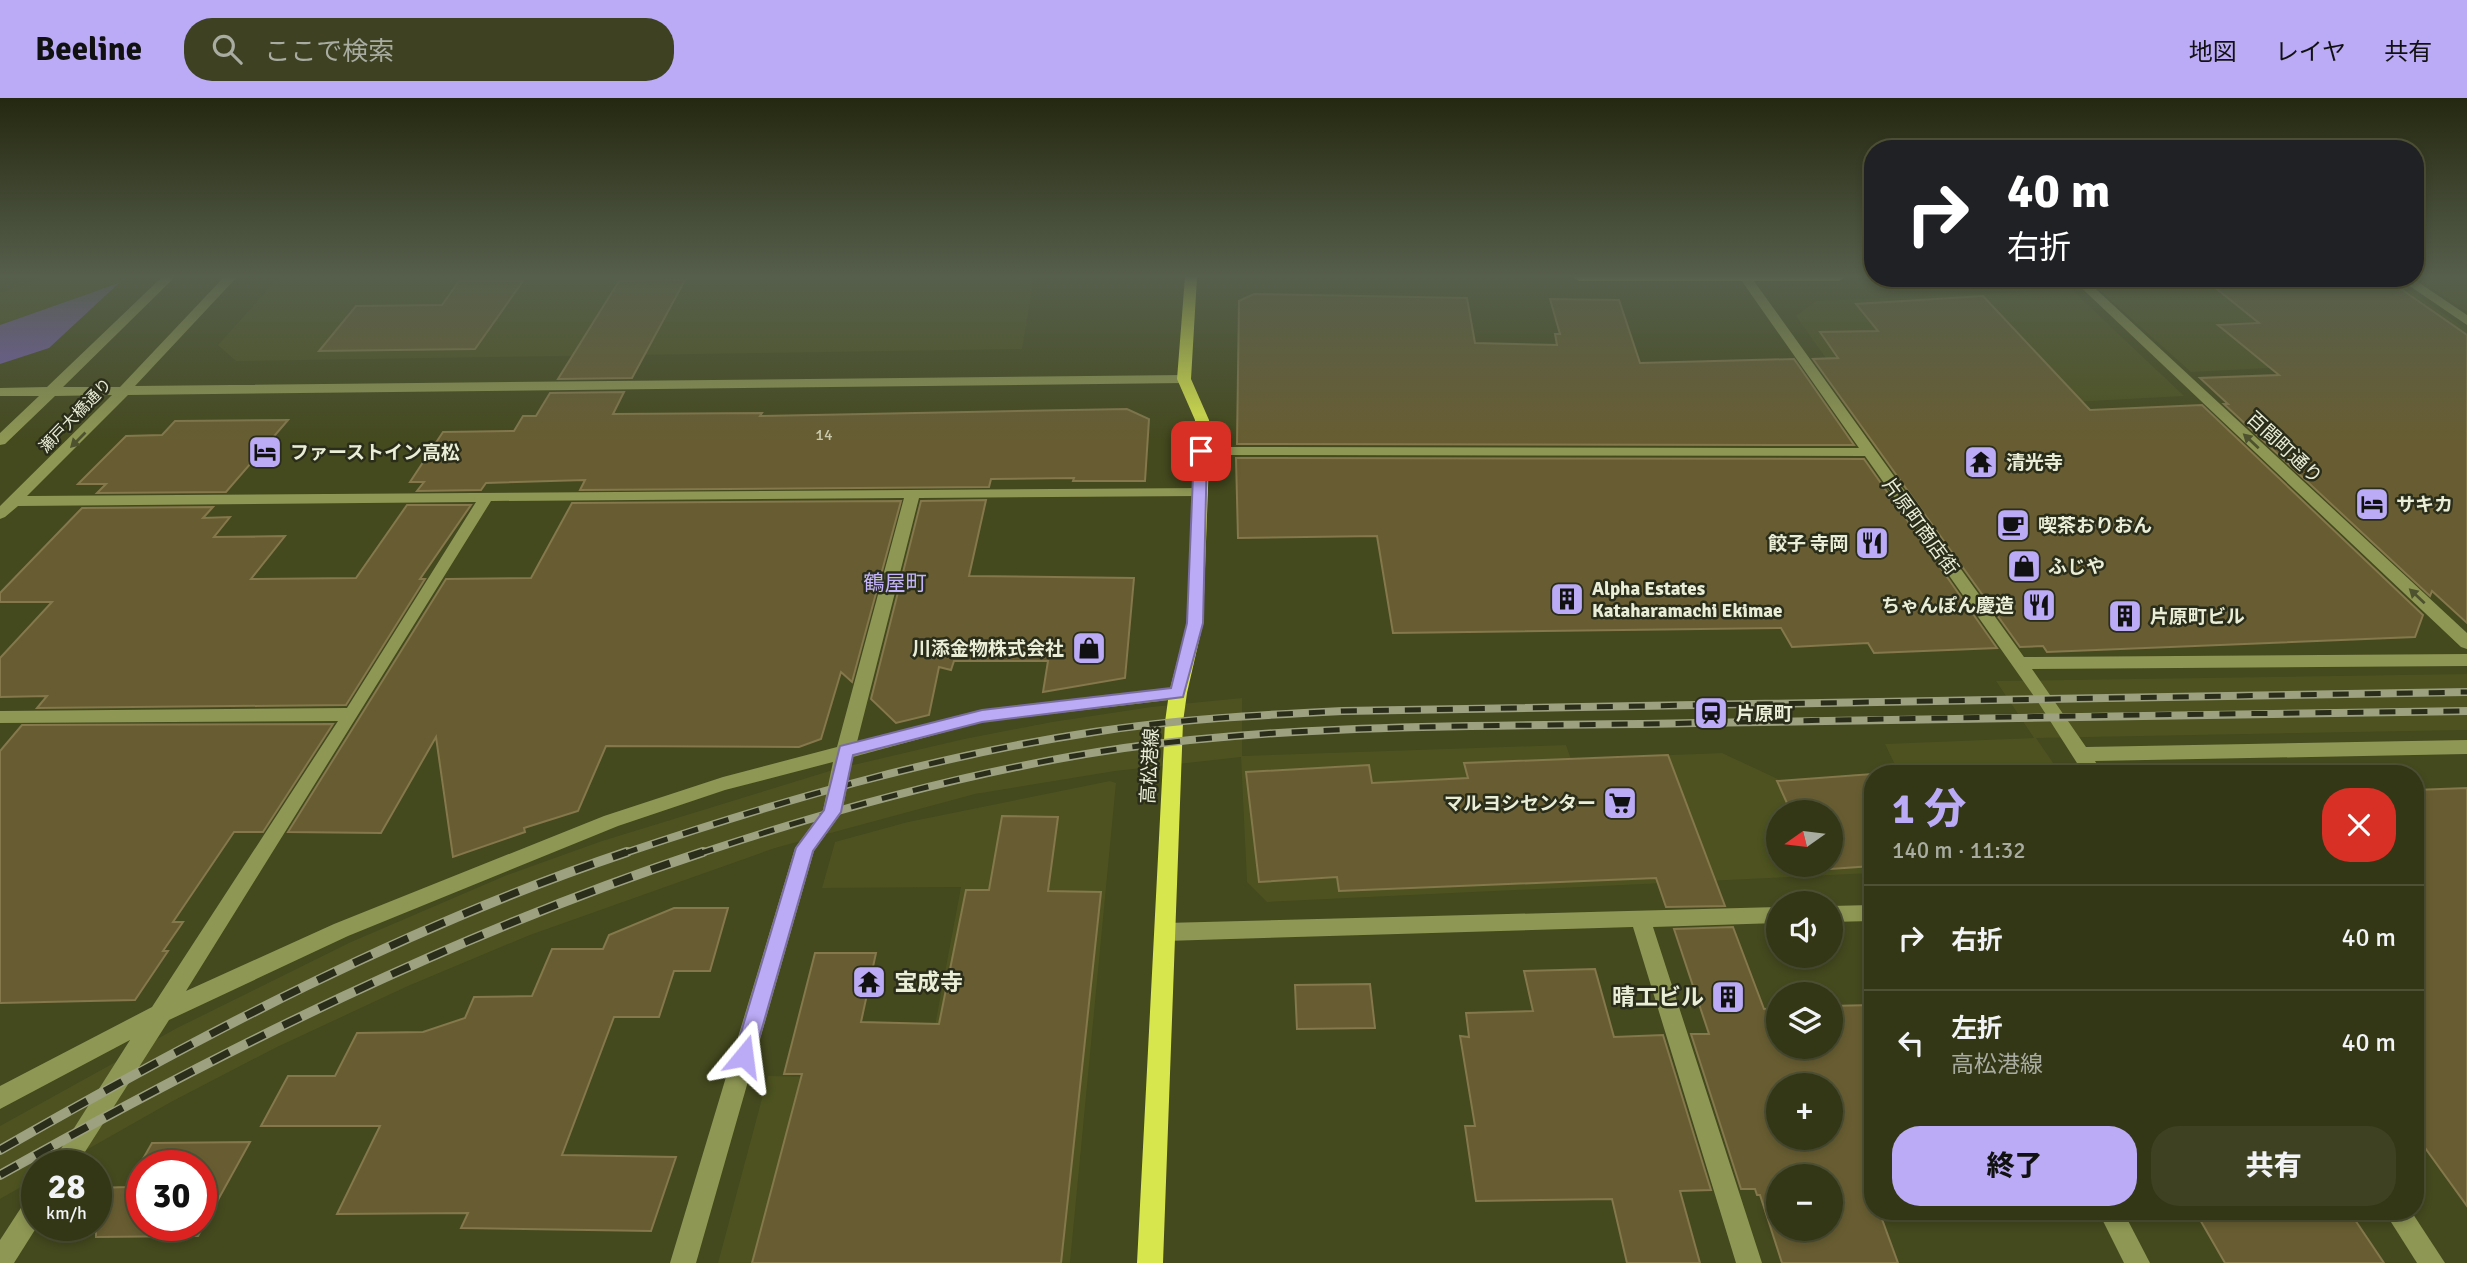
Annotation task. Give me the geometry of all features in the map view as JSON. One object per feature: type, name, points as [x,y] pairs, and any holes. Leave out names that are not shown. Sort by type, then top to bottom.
[{"type":"main road","name":"高松港線","points":[[1150,1263],[1174,722],[1178,693],[1195,623],[1202,420],[1184,379],[1187,331]]},
{"type":"street","name":"瀬戸大橋通り","points":[[0,441],[113,331]]},
{"type":"street","name":"瀬戸大橋通り","points":[[0,514],[82,436],[180,331]]},
{"type":"street","name":"片原町商店街","points":[[1783,331],[2088,765]]},
{"type":"street","name":"百間町通り","points":[[2134,331],[2467,643]]},
{"type":"street","points":[[0,392],[1184,379]]},
{"type":"street","points":[[1201,451],[1868,452]]},
{"type":"street","points":[[13,501],[1199,491]]},
{"type":"street","points":[[683,1263],[805,848],[832,812],[913,493]]},
{"type":"street","points":[[72,1150],[352,714],[487,496]]},
{"type":"street","points":[[2018,663],[2467,660]]},
{"type":"street","points":[[0,1098],[161,1013],[341,930],[611,821],[723,784],[982,716],[1178,693]]},
{"type":"street","points":[[0,717],[352,714]]},
{"type":"street","points":[[2081,754],[2467,747]]},
{"type":"street","points":[[1843,914],[1864,913]]},
{"type":"street","points":[[1165,932],[1766,915]]},
{"type":"street","points":[[1640,918],[1749,1263]]},
{"type":"street","points":[[2115,1220],[2137,1263]]},
{"type":"street","points":[[2402,1220],[2432,1263]]},
{"type":"street","points":[[0,1263],[21,1230]]},
{"type":"shaded area","points":[[0,331],[67,331],[49,348],[0,364]]},
{"type":"shaded area","points":[[230,331],[1025,331],[1022,349],[236,361],[218,345]]},
{"type":"shaded area","points":[[1807,331],[2116,331],[2184,396],[1865,413]]},
{"type":"shaded area","points":[[2146,331],[2467,331],[2467,456],[2350,364],[2191,372]]},
{"type":"shaded area","points":[[2467,674],[2467,730],[2036,738],[2055,765],[1895,765],[1885,744],[2034,738],[1996,681]]},
{"type":"shaded area","points":[[1242,698],[1242,756],[1566,745],[1571,759],[1722,753],[1791,785],[1857,782],[1852,774],[1864,774],[1864,873],[1843,874],[1843,800],[1766,800],[1766,877],[1789,877],[1267,902],[1247,882],[1241,757],[1115,771],[975,794],[775,848],[530,935],[408,986],[275,1048],[86,1150],[21,1150],[21,1187],[0,1199],[0,1126],[177,1028],[351,942],[507,875],[602,841],[836,769],[964,739],[1151,707]]},
{"type":"shaded area","points":[[1110,781],[1116,783],[1070,1263],[718,1263],[768,1076],[925,1079],[961,887],[822,888],[835,842],[908,822]]},
{"type":"building","points":[[335,331],[487,331],[475,349],[319,351]]},
{"type":"building","points":[[588,331],[657,331],[632,378],[558,379]]},
{"type":"building","points":[[1239,331],[1473,331],[1475,343],[1557,345],[1555,334],[1560,334],[1559,331],[1629,331],[1640,363],[1794,359],[1854,445],[1237,444]]},
{"type":"building","points":[[2016,331],[2090,410],[2202,405],[2423,615],[2415,637],[2047,652],[2043,646],[2020,647],[1813,359],[1838,358],[1820,332]]},
{"type":"building","points":[[2226,331],[2462,331],[2467,335],[2467,623],[2432,591],[2430,596],[2224,404],[2228,404],[2200,378],[2279,375]]},
{"type":"building","points":[[624,392],[613,414],[762,413],[760,416],[1127,409],[1149,419],[1145,481],[991,479],[989,487],[580,490],[585,480],[486,483],[481,490],[417,491],[424,482],[410,482],[443,432],[514,431],[523,416],[536,416],[550,393]]},
{"type":"building","name":"ファーストイン高松","points":[[288,420],[226,492],[97,493],[106,484],[78,484],[126,436],[162,435],[175,421]]},
{"type":"building","points":[[1236,458],[1864,459],[1997,648],[1874,653],[1868,643],[1792,647],[1781,628],[1393,633],[1377,536],[1238,538]]},
{"type":"building","points":[[986,500],[969,576],[1134,578],[1125,678],[1043,692],[1048,661],[954,661],[951,670],[939,667],[929,715],[896,723],[871,699],[921,501]]},
{"type":"building","points":[[901,501],[852,682],[841,672],[821,739],[799,747],[606,746],[578,811],[524,828],[525,832],[453,857],[436,737],[381,833],[288,832],[446,579],[531,578],[572,503]]},
{"type":"building","points":[[407,505],[471,505],[420,579],[425,579],[346,705],[37,708],[47,696],[0,697],[0,658],[52,602],[0,602],[0,593],[82,508],[213,507],[203,518],[230,517],[214,537],[285,536],[251,579],[356,578]]},
{"type":"building","points":[[333,724],[263,832],[234,832],[173,922],[183,922],[163,951],[168,951],[135,1000],[0,1003],[0,751],[22,725]]},
{"type":"building","points":[[1668,755],[1725,906],[1666,907],[1656,878],[1339,891],[1337,877],[1259,882],[1246,772],[1369,765],[1372,783],[1468,778],[1464,763]]},
{"type":"building","points":[[1864,775],[1864,867],[1843,868],[1843,800],[1786,800],[1777,781]]},
{"type":"building","points":[[2467,788],[2467,1206],[2424,1146],[2424,790]]},
{"type":"building","points":[[1002,816],[1058,817],[1048,891],[1101,892],[1061,1263],[752,1263],[802,1074],[784,1074],[815,953],[876,953],[861,1022],[939,1024],[966,890],[989,890]]},
{"type":"building","points":[[674,908],[728,908],[710,971],[674,971],[659,1017],[614,1017],[562,1155],[676,1157],[651,1231],[461,1228],[468,1213],[337,1214],[380,1126],[261,1126],[288,1076],[335,1076],[357,1033],[423,1032],[465,1018],[474,997],[532,996],[552,949],[603,949],[609,935]]},
{"type":"building","points":[[1733,927],[1766,1009],[1766,1059],[1843,1059],[1843,1006],[1864,1005],[1864,1220],[1882,1220],[1898,1263],[1782,1263],[1775,1241],[1843,1241],[1843,1164],[1766,1164],[1766,1214],[1760,1195],[1757,1195],[1755,1189],[1741,1189],[1691,1034],[1709,1034],[1674,929]]},
{"type":"building","points":[[1595,969],[1614,1037],[1663,1035],[1711,1190],[1680,1191],[1700,1263],[1627,1263],[1612,1199],[1476,1201],[1465,1126],[1475,1126],[1460,1036],[1469,1037],[1466,1013],[1533,1011],[1524,971]]},
{"type":"building","points":[[1370,984],[1375,1028],[1297,1029],[1295,985]]},
{"type":"building","points":[[250,1142],[217,1202],[217,1150],[148,1150],[152,1143]]},
{"type":"building","points":[[112,1187],[126,1187],[126,1237],[112,1237]]},
{"type":"building","points":[[2200,1220],[2355,1220],[2384,1263],[2225,1263]]},
{"type":"railway","points":[[622,854],[738,816],[915,767],[1034,742],[1187,721],[1343,711],[2467,692]]},
{"type":"railway","points":[[698,854],[856,806],[1016,767],[1124,748],[1266,734],[1481,726],[2467,711]]},
{"type":"railway","points":[[0,1150],[152,1065],[385,948],[545,881],[627,852]]},
{"type":"railway","points":[[0,1175],[171,1082],[344,996],[521,919],[703,852]]},
{"type":"place","name":"ファーストイン高松","points":[[265,452]]},
{"type":"place","name":"清光寺","points":[[1981,462]]},
{"type":"place","name":"サキカ","points":[[2372,504]]},
{"type":"place","name":"喫茶おりおん","points":[[2013,525]]},
{"type":"place","name":"餃子 寺岡","points":[[1872,543]]},
{"type":"place","name":"ふじや","points":[[2024,566]]},
{"type":"place","name":"Alpha Estates Kataharamachi Ekimae","points":[[1567,599]]},
{"type":"place","name":"ちゃんぽん慶造","points":[[2039,605]]},
{"type":"place","name":"片原町ビル","points":[[2125,616]]},
{"type":"place","name":"川添金物株式会社","points":[[1089,648]]},
{"type":"place","name":"片原町","points":[[1711,713]]},
{"type":"place","name":"マルヨシセンター","points":[[1620,803]]},
{"type":"place","name":"宝成寺","points":[[869,982]]},
{"type":"place","name":"晴工ビル","points":[[1728,997]]},
{"type":"district","name":"鶴屋町","points":[[895,583]]},
{"type":"route","points":[[744,1056],[805,848],[832,812],[846,751],[982,716],[1178,693],[1195,623],[1201,451]]}]
